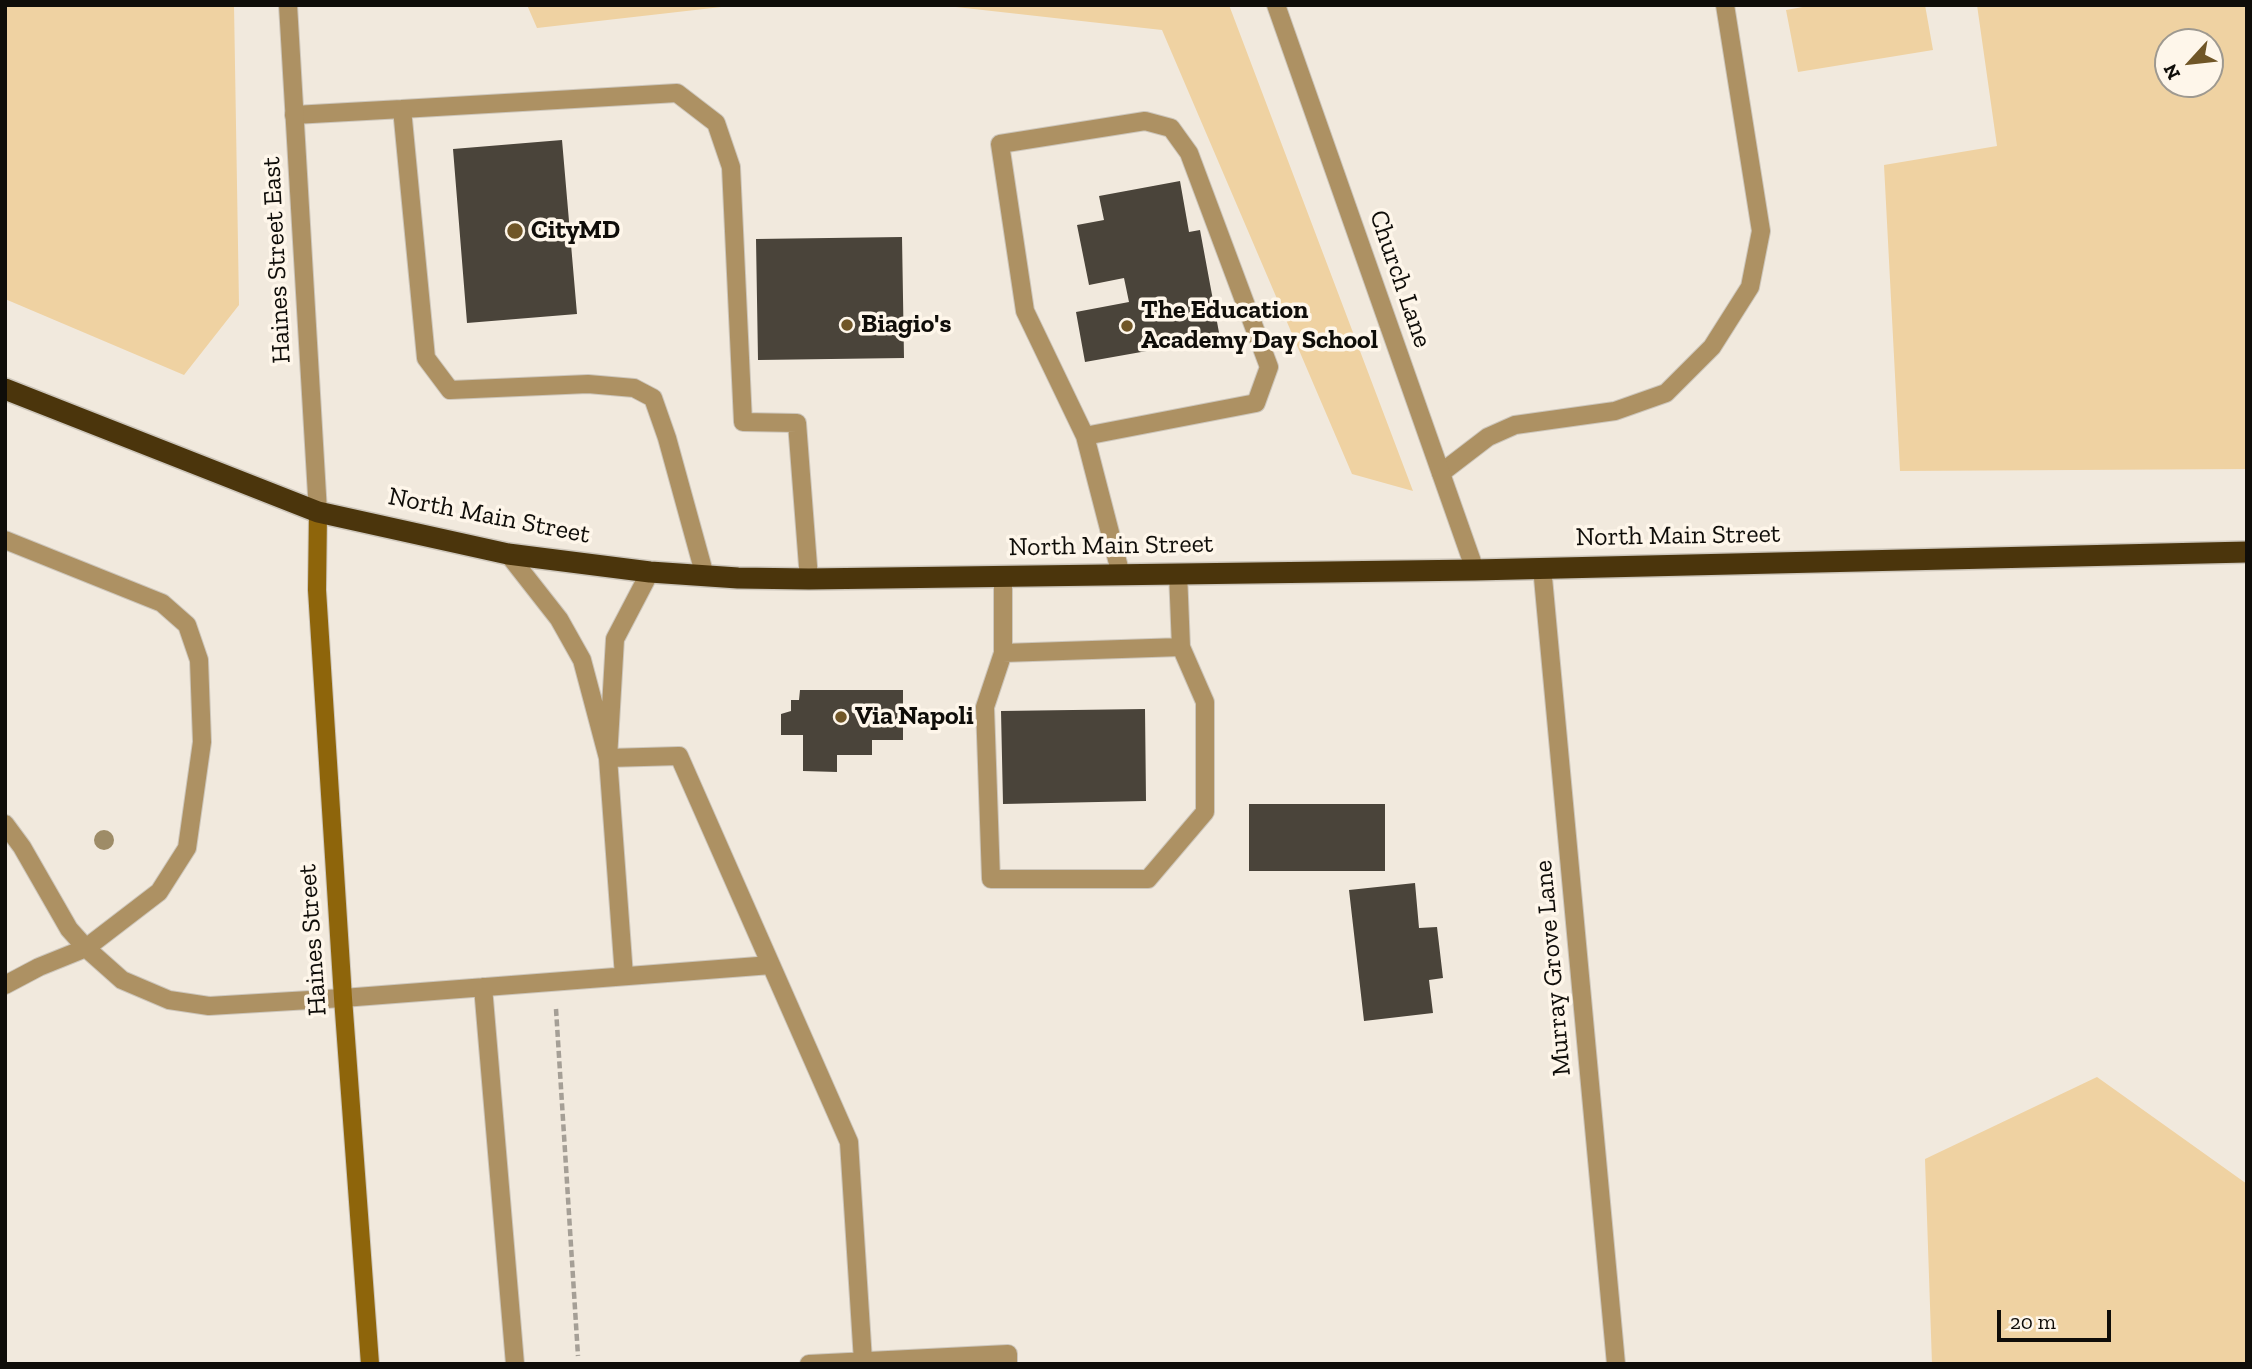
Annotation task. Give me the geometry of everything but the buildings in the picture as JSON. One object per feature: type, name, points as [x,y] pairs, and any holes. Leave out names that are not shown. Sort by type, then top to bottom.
[{"type":"highway","name":"North Main Street","points":[[5,389],[318,512],[508,554],[650,572],[705,576],[809,579],[1121,575],[2247,552]]},
{"type":"street","name":"Haines Street East","points":[[288,5],[318,512]]},
{"type":"street","name":"Church Lane","points":[[1276,5],[1475,569]]},
{"type":"street","points":[[1441,473],[1488,437],[1515,425],[1615,411],[1666,393],[1712,347],[1750,287],[1761,230],[1724,5]]},
{"type":"street","points":[[294,115],[677,93],[716,123],[731,167],[743,422],[797,423],[809,579]]},
{"type":"street","points":[[402,109],[426,358],[450,390],[588,384],[634,388],[653,398],[667,438],[705,576]]},
{"type":"street","points":[[1085,436],[1256,403],[1269,367],[1188,153],[1171,128],[1145,121],[1000,144],[1025,311],[1085,436],[1121,575]]},
{"type":"street","name":"Haines Street","points":[[318,512],[317,590],[370,1364]]},
{"type":"street","points":[[5,540],[162,603],[187,625],[199,660],[202,742],[187,848],[159,892],[86,948],[39,967],[5,985]]},
{"type":"street","points":[[508,554],[559,619],[582,660],[608,758]]},
{"type":"street","name":"Murray Grove Lane","points":[[1542,567],[1616,1364]]},
{"type":"street","points":[[624,976],[608,758],[615,639],[650,572]]},
{"type":"street","points":[[1003,576],[1003,653],[985,707],[991,879],[1149,879],[1205,812],[1205,702],[1181,647],[1178,573]]},
{"type":"street","points":[[1003,653],[1181,647]]},
{"type":"street","points":[[608,758],[679,756],[849,1142],[863,1361]]},
{"type":"street","points":[[5,824],[22,847],[69,929],[86,948],[122,980],[169,1000],[209,1006],[771,965]]},
{"type":"street","points":[[483,987],[515,1364]]},
{"type":"street","points":[[809,1364],[1008,1354],[1008,1364]]},
{"type":"path","points":[[556,1009],[578,1356]]},
{"type":"shaded area","points":[[5,5],[234,5],[239,305],[184,375],[5,299]]},
{"type":"shaded area","points":[[527,5],[739,5],[537,28]]},
{"type":"shaded area","points":[[938,5],[1229,5],[1413,491],[1352,474],[1162,30]]},
{"type":"shaded area","points":[[1814,5],[1925,5],[1933,50],[1798,72],[1786,10]]},
{"type":"shaded area","points":[[1977,5],[2247,5],[2247,469],[1900,471],[1884,165],[1997,146]]},
{"type":"shaded area","points":[[2097,1077],[2247,1184],[2247,1364],[1932,1364],[1925,1159]]},
{"type":"place","name":"CityMD","points":[[515,231]]},
{"type":"place","name":"Biagio's","points":[[847,325]]},
{"type":"place","name":"The Education Academy Day School","points":[[1127,326]]},
{"type":"place","name":"Via Napoli","points":[[841,717]]}]
